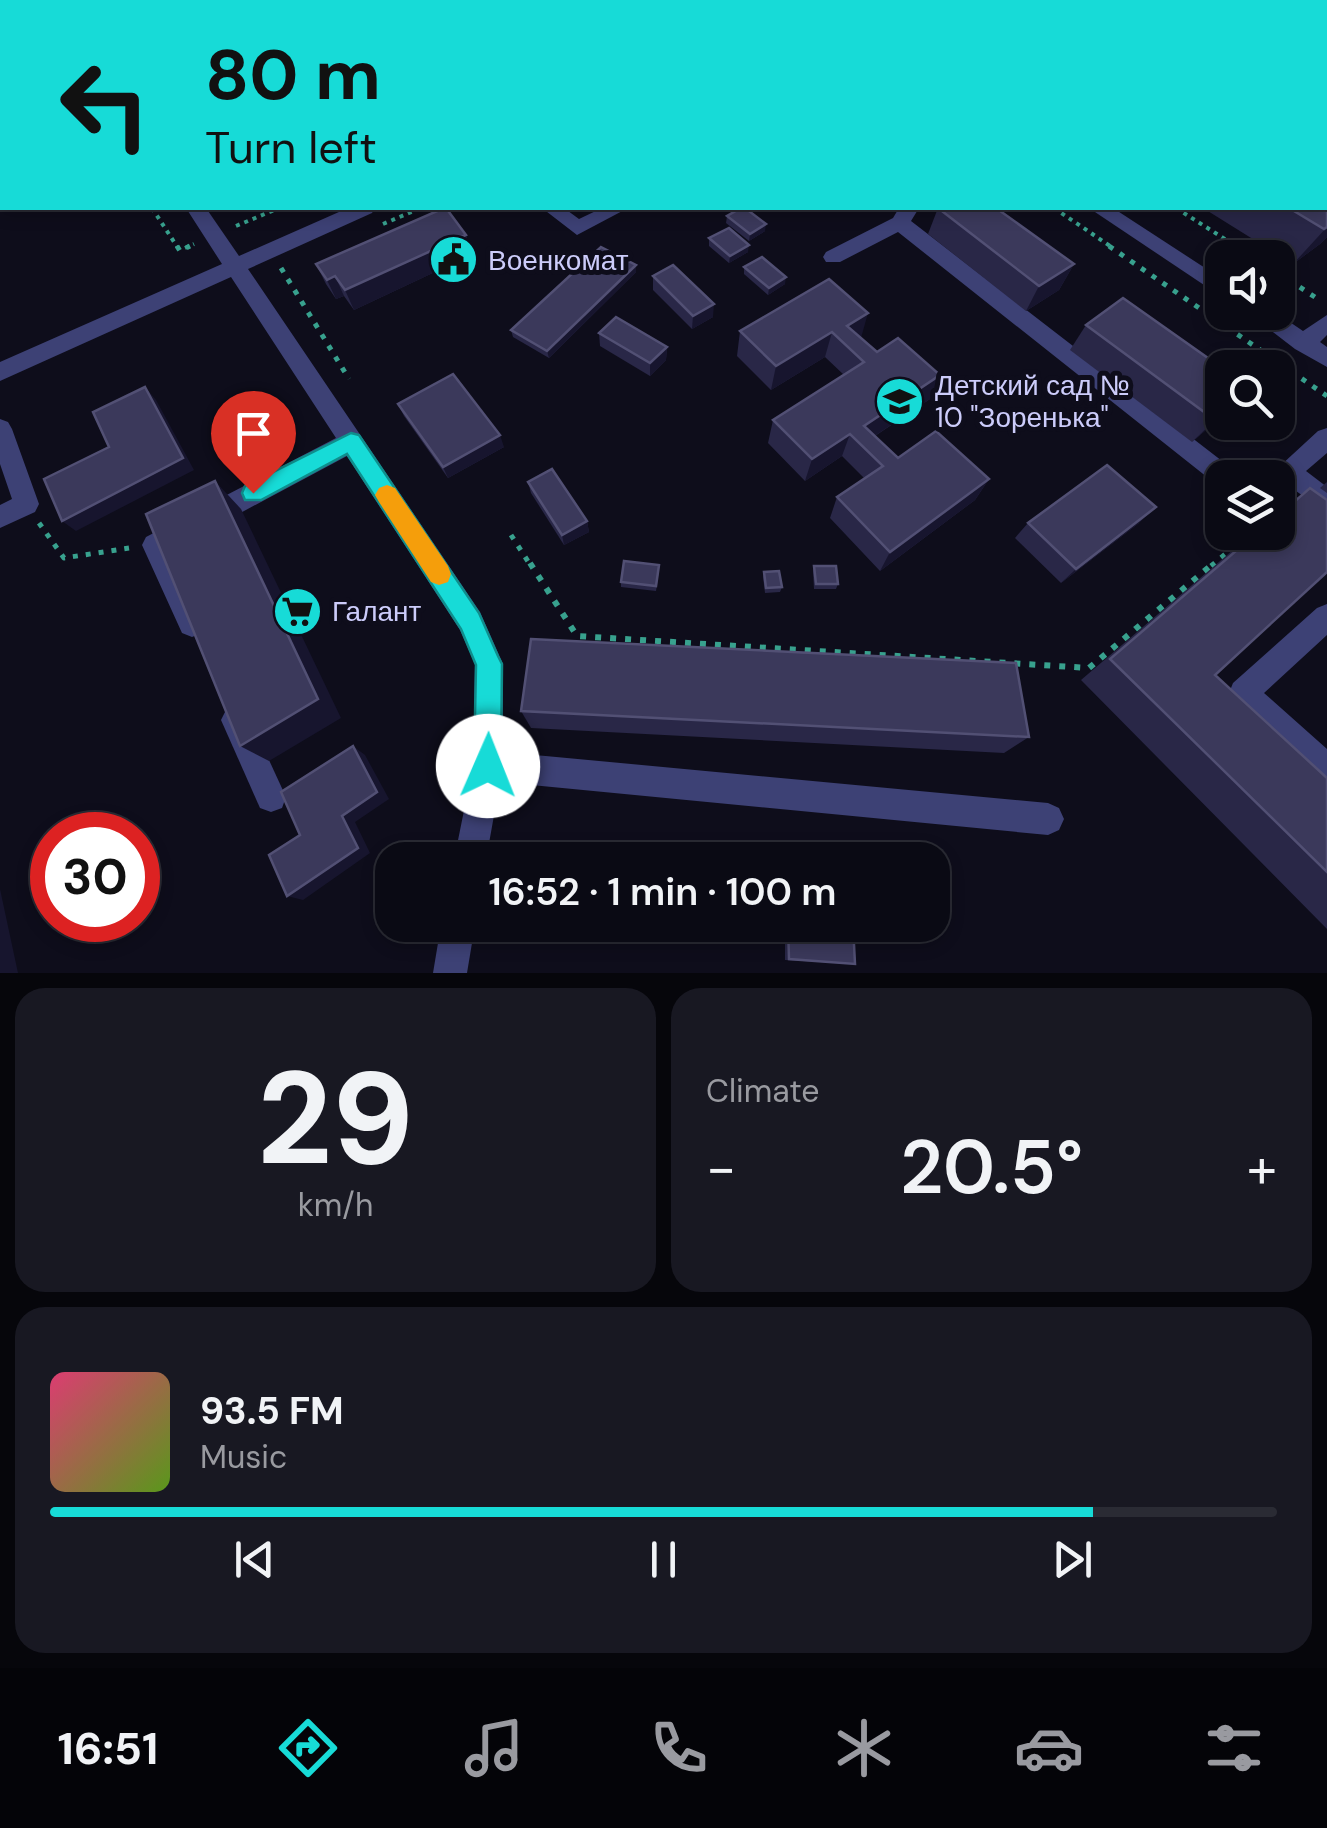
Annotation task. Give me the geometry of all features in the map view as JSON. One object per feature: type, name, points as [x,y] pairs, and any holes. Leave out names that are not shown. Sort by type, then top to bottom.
[{"type":"street","points":[[197,210],[470,621],[489,664],[488,766],[473,842]]},
{"type":"street","points":[[0,372],[360,210]]},
{"type":"street","points":[[554,210],[577,228],[614,210]]},
{"type":"street","points":[[1101,210],[1205,278]]},
{"type":"street","points":[[834,257],[904,215],[1205,461]]},
{"type":"street","points":[[1303,343],[1327,323]]},
{"type":"street","points":[[1284,330],[1327,358]]},
{"type":"street","points":[[0,429],[26,504],[0,517]]},
{"type":"street","points":[[1295,466],[1327,438]]},
{"type":"street","points":[[205,653],[156,544],[351,442]]},
{"type":"street","points":[[1295,483],[1327,502]]},
{"type":"street","points":[[1327,617],[1243,693],[1327,769]]},
{"type":"street","points":[[222,689],[272,797]]},
{"type":"street","points":[[488,766],[1048,818]]},
{"type":"street","points":[[450,973],[455,942]]},
{"type":"path","points":[[368,230],[416,210]]},
{"type":"path","points":[[1057,210],[1327,396]]},
{"type":"path","points":[[1179,210],[1226,240]]},
{"type":"path","points":[[298,261],[280,268],[349,379]]},
{"type":"path","points":[[1295,284],[1327,304]]},
{"type":"path","points":[[26,504],[64,558],[156,544]]},
{"type":"path","points":[[511,535],[577,636],[1089,668],[1230,550]]},
{"type":"building","points":[[439,210],[447,210],[466,235],[345,290],[335,276],[327,280],[316,264]]},
{"type":"building","points":[[748,210],[766,224],[750,234],[727,216]]},
{"type":"building","points":[[941,210],[999,210],[1074,264],[1039,286]]},
{"type":"building","points":[[1292,210],[1327,210],[1324,229]]},
{"type":"building","points":[[729,228],[749,245],[730,256],[709,238]]},
{"type":"building","points":[[601,247],[636,265],[547,351],[511,330]]},
{"type":"building","points":[[762,257],[786,277],[769,288],[744,267]]},
{"type":"building","points":[[673,265],[714,304],[693,316],[653,276]]},
{"type":"building","points":[[829,279],[868,313],[847,326],[877,352],[898,338],[940,375],[864,426],[898,458],[936,431],[989,479],[890,552],[837,497],[883,466],[850,434],[812,459],[773,420],[864,362],[832,332],[776,366],[740,331]]},
{"type":"building","points":[[1123,298],[1205,356],[1205,413],[1086,325]]},
{"type":"building","points":[[616,317],[667,347],[650,363],[599,333]]},
{"type":"building","points":[[453,374],[500,435],[443,467],[398,404]]},
{"type":"building","points":[[145,387],[183,458],[62,521],[44,479],[109,447],[93,412]]},
{"type":"building","points":[[1107,465],[1156,507],[1076,569],[1028,523]]},
{"type":"building","points":[[552,469],[587,521],[562,535],[528,482]]},
{"type":"building","points":[[215,481],[318,699],[240,746],[146,514]]},
{"type":"building","points":[[1310,488],[1327,500],[1327,572],[1215,675],[1327,778],[1327,872],[1110,659],[1237,550],[1295,550],[1295,501]]},
{"type":"building","points":[[624,561],[659,565],[656,586],[621,582]]},
{"type":"building","points":[[814,566],[836,566],[838,584],[816,584]]},
{"type":"building","points":[[779,571],[782,587],[766,588],[764,572]]},
{"type":"building","points":[[531,639],[1016,663],[1029,737],[521,711]]},
{"type":"building","points":[[353,746],[377,792],[342,816],[358,848],[287,896],[269,855],[300,835],[281,792]]},
{"type":"building","points":[[788,942],[854,942],[855,964],[789,959]]},
{"type":"slow traffic","points":[[387,495],[439,574]]},
{"type":"place","name":"Военкомат","points":[[453,260]]},
{"type":"place","name":"Детский сад № 10 \"Зоренька\"","points":[[900,401]]},
{"type":"place","name":"Галант","points":[[297,611]]},
{"type":"route","points":[[253,493],[351,442],[470,621],[489,664],[488,766]]}]
